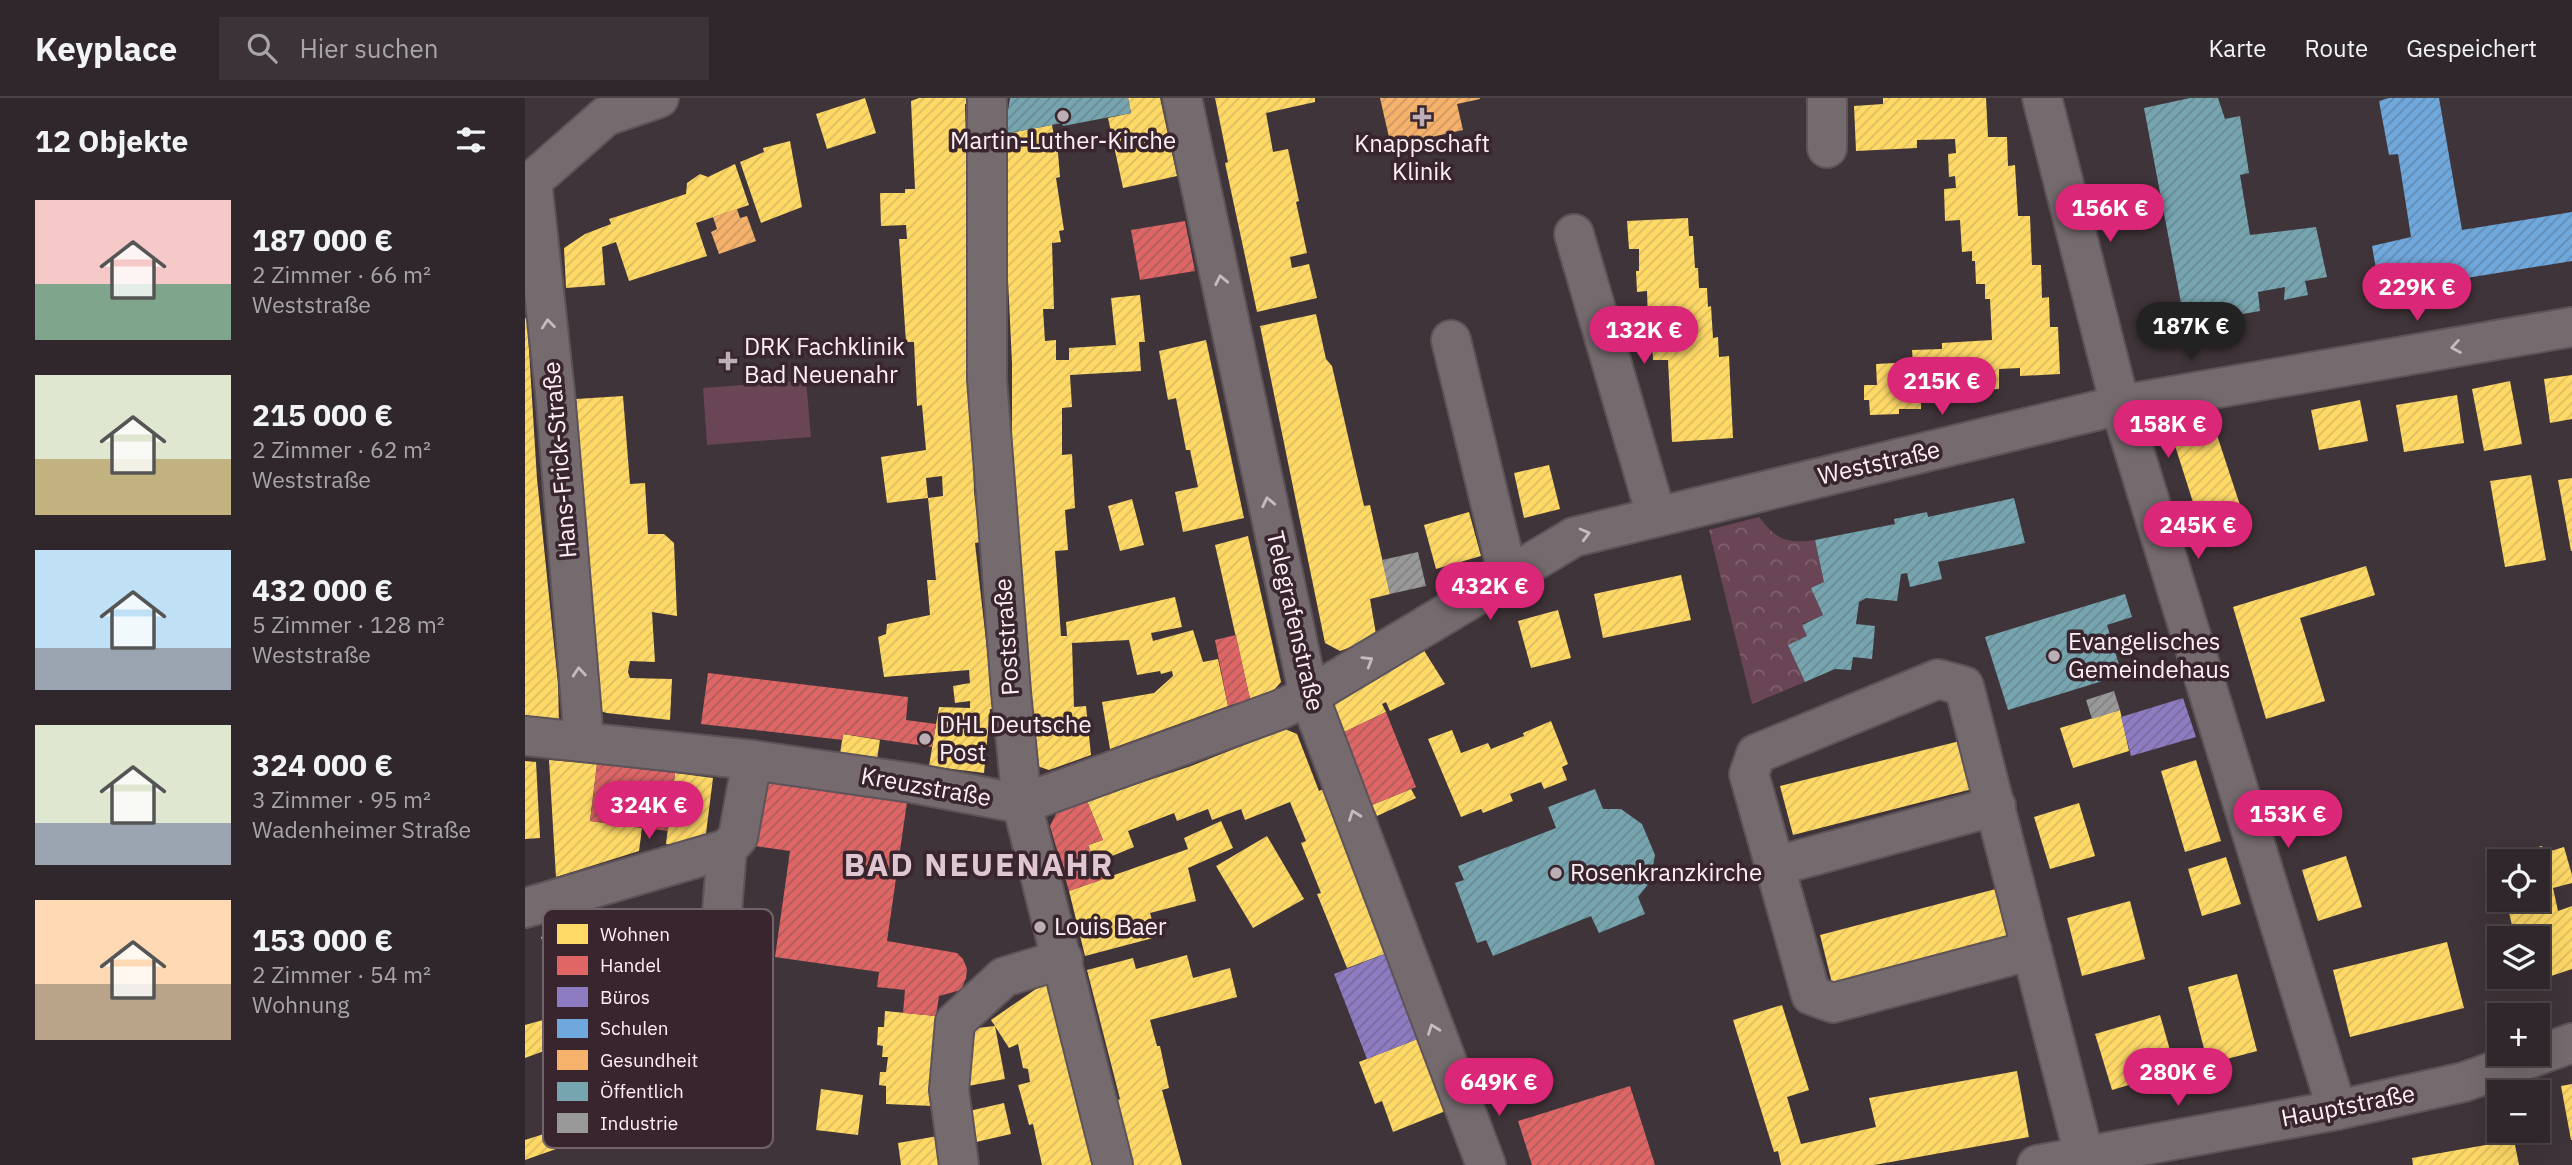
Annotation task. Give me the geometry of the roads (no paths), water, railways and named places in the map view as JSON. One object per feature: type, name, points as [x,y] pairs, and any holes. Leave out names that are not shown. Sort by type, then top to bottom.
[{"type":"street","points":[[528,182],[606,116],[659,98]]},
{"type":"street","name":"Poststraße","points":[[988,98],[987,379],[1022,804],[1063,958],[1112,1165]]},
{"type":"street","name":"Telegrafenstraße","points":[[1182,98],[1309,696],[1486,1165]]},
{"type":"street","points":[[1827,98],[1827,148]]},
{"type":"street","points":[[2042,98],[2120,405],[2337,1110]]},
{"type":"street","name":"Hans-Frick-Straße","points":[[528,182],[555,393],[584,740]]},
{"type":"street","points":[[1574,234],[1656,515]]},
{"type":"street","name":"Weststraße","points":[[1309,696],[1574,537],[1656,515],[2120,405],[2572,327]]},
{"type":"street","points":[[1451,340],[1509,576]]},
{"type":"street","points":[[2032,950],[1833,1003],[1811,995],[1749,774],[1756,754],[1938,679],[1964,686],[1996,806],[2084,1155]]},
{"type":"street","name":"Kreuzstraße","points":[[525,736],[584,740],[752,760],[912,783],[1022,804],[1279,710],[1309,696]]},
{"type":"street","points":[[525,908],[727,849],[737,837],[752,760]]},
{"type":"street","points":[[1776,866],[1996,806]]},
{"type":"street","points":[[722,909],[727,849]]},
{"type":"street","points":[[959,1165],[949,1090],[955,1022],[1004,977],[1063,958]]},
{"type":"street","name":"Hauptstraße","points":[[2037,1165],[2337,1110],[2464,1082],[2572,1043]]},
{"type":"place","name":"Martin-Luther-Kirche","points":[[1063,116]]},
{"type":"place","name":"Knappschaft Klinik","points":[[1422,117]]},
{"type":"place","name":"DRK Fachklinik Bad Neuenahr","points":[[728,361]]},
{"type":"place","name":"Evangelisches Gemeindehaus","points":[[2054,656]]},
{"type":"place","name":"DHL Deutsche Post","points":[[925,739]]},
{"type":"place","name":"Rosenkranzkirche","points":[[1556,873]]},
{"type":"place","name":"Louis Baer","points":[[1040,927]]},
{"type":"district","name":"BAD NEUENAHR","points":[[979,865]]}]
